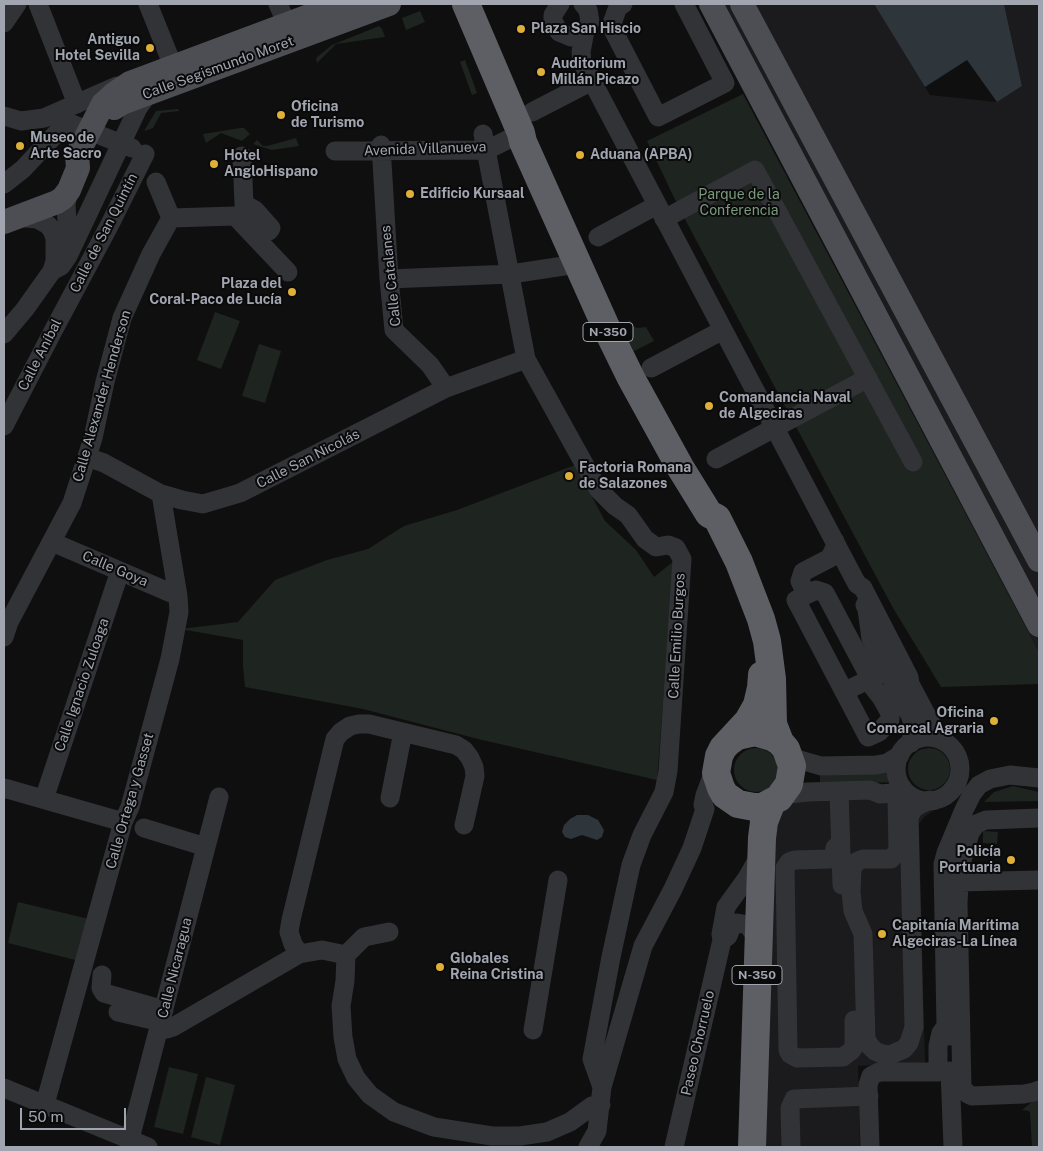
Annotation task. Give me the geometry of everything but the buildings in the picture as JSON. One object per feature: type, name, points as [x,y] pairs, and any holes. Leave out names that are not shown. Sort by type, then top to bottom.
[{"type":"highway","name":"N-350","points":[[457,4],[518,140],[631,378],[680,467],[709,514],[709,522],[732,564],[756,639],[762,671],[762,688],[757,705],[748,721],[723,748],[717,765],[718,781],[721,788],[749,812],[754,826],[756,841],[744,1147]]},
{"type":"highway","name":"N-350","points":[[466,4],[521,133],[518,140]]},
{"type":"highway","name":"N-350","points":[[709,514],[717,518],[735,554],[761,619],[767,641],[772,679],[773,724],[785,750],[792,775],[785,792],[775,801],[764,822],[752,1147]]},
{"type":"highway","points":[[730,741],[737,736],[755,732],[772,737],[785,750]]},
{"type":"highway","points":[[738,803],[762,807],[775,801]]},
{"type":"main road","name":"Calle Segismundo Moret","points":[[139,89],[173,66],[282,14],[337,4]]},
{"type":"main road","name":"Calle Segismundo Moret","points":[[139,89],[389,4]]},
{"type":"main road","points":[[711,4],[1039,625]]},
{"type":"main road","points":[[742,4],[1039,560]]},
{"type":"main road","points":[[7,220],[54,201],[78,168],[79,120],[114,94],[139,89]]},
{"type":"street","points":[[4,23],[18,4]]},
{"type":"street","points":[[38,4],[79,120]]},
{"type":"street","points":[[148,4],[173,66]]},
{"type":"street","points":[[560,4],[553,15],[553,21],[572,56],[582,62]]},
{"type":"street","points":[[623,4],[618,7],[611,26],[658,117],[725,84],[684,4]]},
{"type":"street","points":[[558,32],[571,37],[577,36],[590,14]]},
{"type":"street","points":[[590,14],[581,52],[582,62],[857,584],[857,591],[867,609],[871,639],[887,680],[942,740],[949,745],[958,759],[959,775],[952,790],[946,795],[930,800],[913,809],[909,818],[914,1026],[909,1043],[904,1049],[890,1055],[882,1054],[870,1046],[866,1039],[863,934],[854,911],[851,892],[854,865],[860,860],[891,859],[896,855],[899,848],[898,800],[893,793],[880,794],[870,790]]},
{"type":"street","points":[[532,112],[592,81]]},
{"type":"street","points":[[54,266],[60,266],[68,256],[138,108],[139,89]]},
{"type":"street","points":[[12,119],[79,120],[122,143]]},
{"type":"street","points":[[4,184],[79,120]]},
{"type":"street","name":"Avenida Villanueva","points":[[335,151],[518,140]]},
{"type":"street","name":"Calle Emilio Burgos","points":[[485,142],[526,359],[598,489],[615,506],[628,515],[646,539],[656,547],[668,545],[676,548],[682,559],[668,771],[664,792],[642,835],[631,865],[615,939],[592,1060],[602,1096]]},
{"type":"street","name":"Calle de San Quintín","points":[[63,311],[146,158],[122,143]]},
{"type":"street","name":"Calle Catalanes","points":[[381,148],[394,330],[430,365],[446,388]]},
{"type":"street","points":[[156,182],[171,218],[235,216],[249,218],[269,231],[270,228],[255,210],[244,204],[242,156]]},
{"type":"street","points":[[598,236],[660,212],[755,170],[913,462]]},
{"type":"street","points":[[4,334],[25,308],[54,266],[62,248],[67,223],[66,204],[54,201],[53,216],[65,231]]},
{"type":"street","points":[[235,216],[288,272]]},
{"type":"street","name":"Calle Alexander Henderson","points":[[4,637],[72,503],[93,438],[122,318],[151,254],[171,218]]},
{"type":"street","points":[[7,220],[37,219],[48,225],[55,238],[54,266]]},
{"type":"street","points":[[389,279],[511,274],[577,264]]},
{"type":"street","name":"Calle Aníbal","points":[[4,426],[63,311]]},
{"type":"street","points":[[651,368],[723,330]]},
{"type":"street","name":"Calle San Nicolás","points":[[87,457],[104,463],[161,494],[203,504],[240,494],[446,388],[526,359]]},
{"type":"street","points":[[716,459],[868,378]]},
{"type":"street","name":"Calle Ortega y Gasset","points":[[45,1104],[123,822],[130,807],[170,659],[179,612],[161,494]]},
{"type":"street","points":[[806,594],[800,581],[803,572],[830,558],[835,541]]},
{"type":"street","name":"Calle Goya","points":[[52,542],[178,596]]},
{"type":"street","name":"Calle Ignacio Zuloaga","points":[[44,799],[120,571]]},
{"type":"street","points":[[847,695],[887,680],[910,677],[863,588],[857,584]]},
{"type":"street","points":[[887,680],[881,697],[891,717],[888,724],[868,737],[796,600],[806,594],[819,590],[827,595],[887,680],[911,716],[913,727],[896,771],[898,779],[905,790],[914,797],[930,800]]},
{"type":"street","points":[[299,954],[293,944],[290,920],[335,739],[341,732],[350,726],[369,724],[456,745],[464,750],[474,767],[475,776],[464,825]]},
{"type":"street","points":[[390,798],[403,732]]},
{"type":"street","points":[[785,750],[821,766],[876,765],[887,763],[905,749],[926,737],[942,740]]},
{"type":"street","points":[[588,1147],[598,1131],[602,1096],[643,946],[688,856],[705,809],[703,804],[705,795],[717,765]]},
{"type":"street","points":[[953,1147],[944,1072],[950,1033],[946,1026],[943,864],[964,810],[979,785],[990,779],[1010,775],[1039,778]]},
{"type":"street","points":[[775,801],[794,794],[870,790],[877,787],[894,787],[905,790]]},
{"type":"street","points":[[4,788],[123,822]]},
{"type":"street","points":[[839,791],[842,905],[844,920],[850,934],[853,949],[854,1047],[842,1057],[797,1058],[790,1054],[786,1046],[785,868],[788,862],[795,860],[832,858],[836,854],[835,848],[840,844]]},
{"type":"street","name":"Calle Nicaragua","points":[[118,1140],[132,1130],[219,797]]},
{"type":"street","points":[[705,809],[720,802],[738,803]]},
{"type":"street","points":[[1039,818],[986,820],[976,824],[970,833],[960,867],[958,903],[960,1083],[962,1088],[968,1094],[977,1096],[1024,1094],[1039,1090]]},
{"type":"street","points":[[144,828],[206,847]]},
{"type":"street","name":"Paseo Chorruelo","points":[[674,1147],[722,940],[721,934],[726,907],[748,878],[754,864]]},
{"type":"street","points":[[533,1030],[558,880]]},
{"type":"street","points":[[959,882],[1039,880]]},
{"type":"street","points":[[722,940],[728,936],[732,926],[737,923],[748,925],[752,931]]},
{"type":"street","points":[[389,932],[364,937],[346,955],[342,1006],[343,1037],[347,1059],[356,1078],[370,1095],[394,1112],[434,1127],[492,1136],[520,1136],[547,1132],[570,1122],[602,1096]]},
{"type":"street","points":[[102,974],[100,983],[104,993],[162,1020],[167,1029],[174,1027],[299,954],[322,950],[346,955]]},
{"type":"street","points":[[118,1012],[162,1020]]},
{"type":"street","points":[[870,1147],[869,1080],[871,1076],[879,1072],[944,1072]]},
{"type":"street","points":[[4,1088],[45,1104],[118,1140],[148,1147]]},
{"type":"street","points":[[791,1147],[790,1108],[794,1099],[869,1096]]},
{"type":"shaded area","points":[[700,4],[874,4],[930,95],[996,102],[1022,86],[1004,4],[1039,4],[1039,652],[860,313]]},
{"type":"shaded area","points":[[874,4],[1004,4],[1022,86],[997,102],[967,60],[925,87]]},
{"type":"shaded area","points":[[902,797],[911,804],[925,808],[940,806],[924,817],[919,824],[925,1063],[858,1066],[860,1147],[756,1147],[771,816],[796,800]]},
{"type":"shaded area","points":[[577,815],[588,815],[598,820],[604,830],[602,837],[597,840],[582,835],[571,839],[565,837],[562,832],[564,825]]},
{"type":"green space","points":[[420,11],[425,22],[406,30],[402,18]]},
{"type":"green space","points":[[379,26],[385,37],[336,44],[317,63],[316,58],[332,45]]},
{"type":"green space","points":[[465,60],[477,93],[472,95],[460,62]]},
{"type":"green space","name":"Parque de la Conferencia","points":[[743,94],[1039,652],[1039,684],[941,687],[893,608],[680,210],[647,141]]},
{"type":"green space","points":[[178,109],[179,111],[161,113],[153,128],[144,131],[156,111]]},
{"type":"green space","points":[[244,128],[250,134],[242,141],[221,133],[206,143],[203,134]]},
{"type":"green space","points":[[296,138],[299,146],[272,150],[253,144],[257,140],[263,146],[267,146]]},
{"type":"green space","points":[[215,312],[240,321],[221,369],[197,360]]},
{"type":"green space","points":[[630,320],[634,327],[646,327],[654,341],[634,351],[624,329]]},
{"type":"green space","points":[[259,344],[281,351],[265,403],[242,396]]},
{"type":"green space","points":[[575,465],[605,521],[636,550],[654,577],[674,561],[657,780],[478,739],[363,709],[245,687],[243,640],[180,629],[238,622],[275,580],[327,560],[368,549],[404,526],[457,510]]},
{"type":"green space","points":[[760,748],[772,754],[777,761],[777,779],[772,786],[765,791],[752,792],[744,789],[737,782],[734,766],[737,758],[744,751]]},
{"type":"green space","points":[[933,748],[941,751],[947,757],[950,769],[947,781],[941,787],[925,790],[917,787],[911,781],[908,765],[911,757],[917,751]]},
{"type":"green space","points":[[890,770],[893,782],[820,785],[820,774]]},
{"type":"green space","points":[[1013,786],[1039,792],[1039,801],[984,802],[994,792]]},
{"type":"green space","points":[[983,831],[998,832],[997,844],[983,843]]},
{"type":"green space","points":[[18,902],[89,919],[79,961],[8,943]]},
{"type":"green space","points":[[169,1067],[198,1074],[183,1134],[154,1127]]},
{"type":"green space","points":[[206,1077],[235,1085],[220,1145],[191,1137]]},
{"type":"green space","points":[[1039,1099],[1039,1145],[1038,1147],[1032,1147],[1030,1113],[1029,1111],[1022,1110],[1033,1101]]},
{"type":"place","name":"Plaza San Hiscio","points":[[521,29]]},
{"type":"place","name":"Antiguo Hotel Sevilla","points":[[150,48]]},
{"type":"place","name":"Auditorium Millán Picazo","points":[[541,72]]},
{"type":"place","name":"Oficina de Turismo","points":[[281,115]]},
{"type":"place","name":"Museo de Arte Sacro","points":[[20,146]]},
{"type":"place","name":"Aduana (APBA)","points":[[580,155]]},
{"type":"place","name":"Hotel AngloHispano","points":[[214,164]]},
{"type":"place","name":"Edificio Kursaal","points":[[410,194]]},
{"type":"place","name":"Plaza del Coral-Paco de Lucía","points":[[292,292]]},
{"type":"place","name":"Comandancia Naval de Algeciras","points":[[709,406]]},
{"type":"place","name":"Factoria Romana de Salazones","points":[[569,476]]},
{"type":"place","name":"Oficina Comarcal Agraria","points":[[994,721]]},
{"type":"place","name":"Policía Portuaria","points":[[1011,860]]},
{"type":"place","name":"Capitanía Marítima Algeciras-La Línea","points":[[882,934]]},
{"type":"place","name":"Globales Reina Cristina","points":[[440,967]]}]
